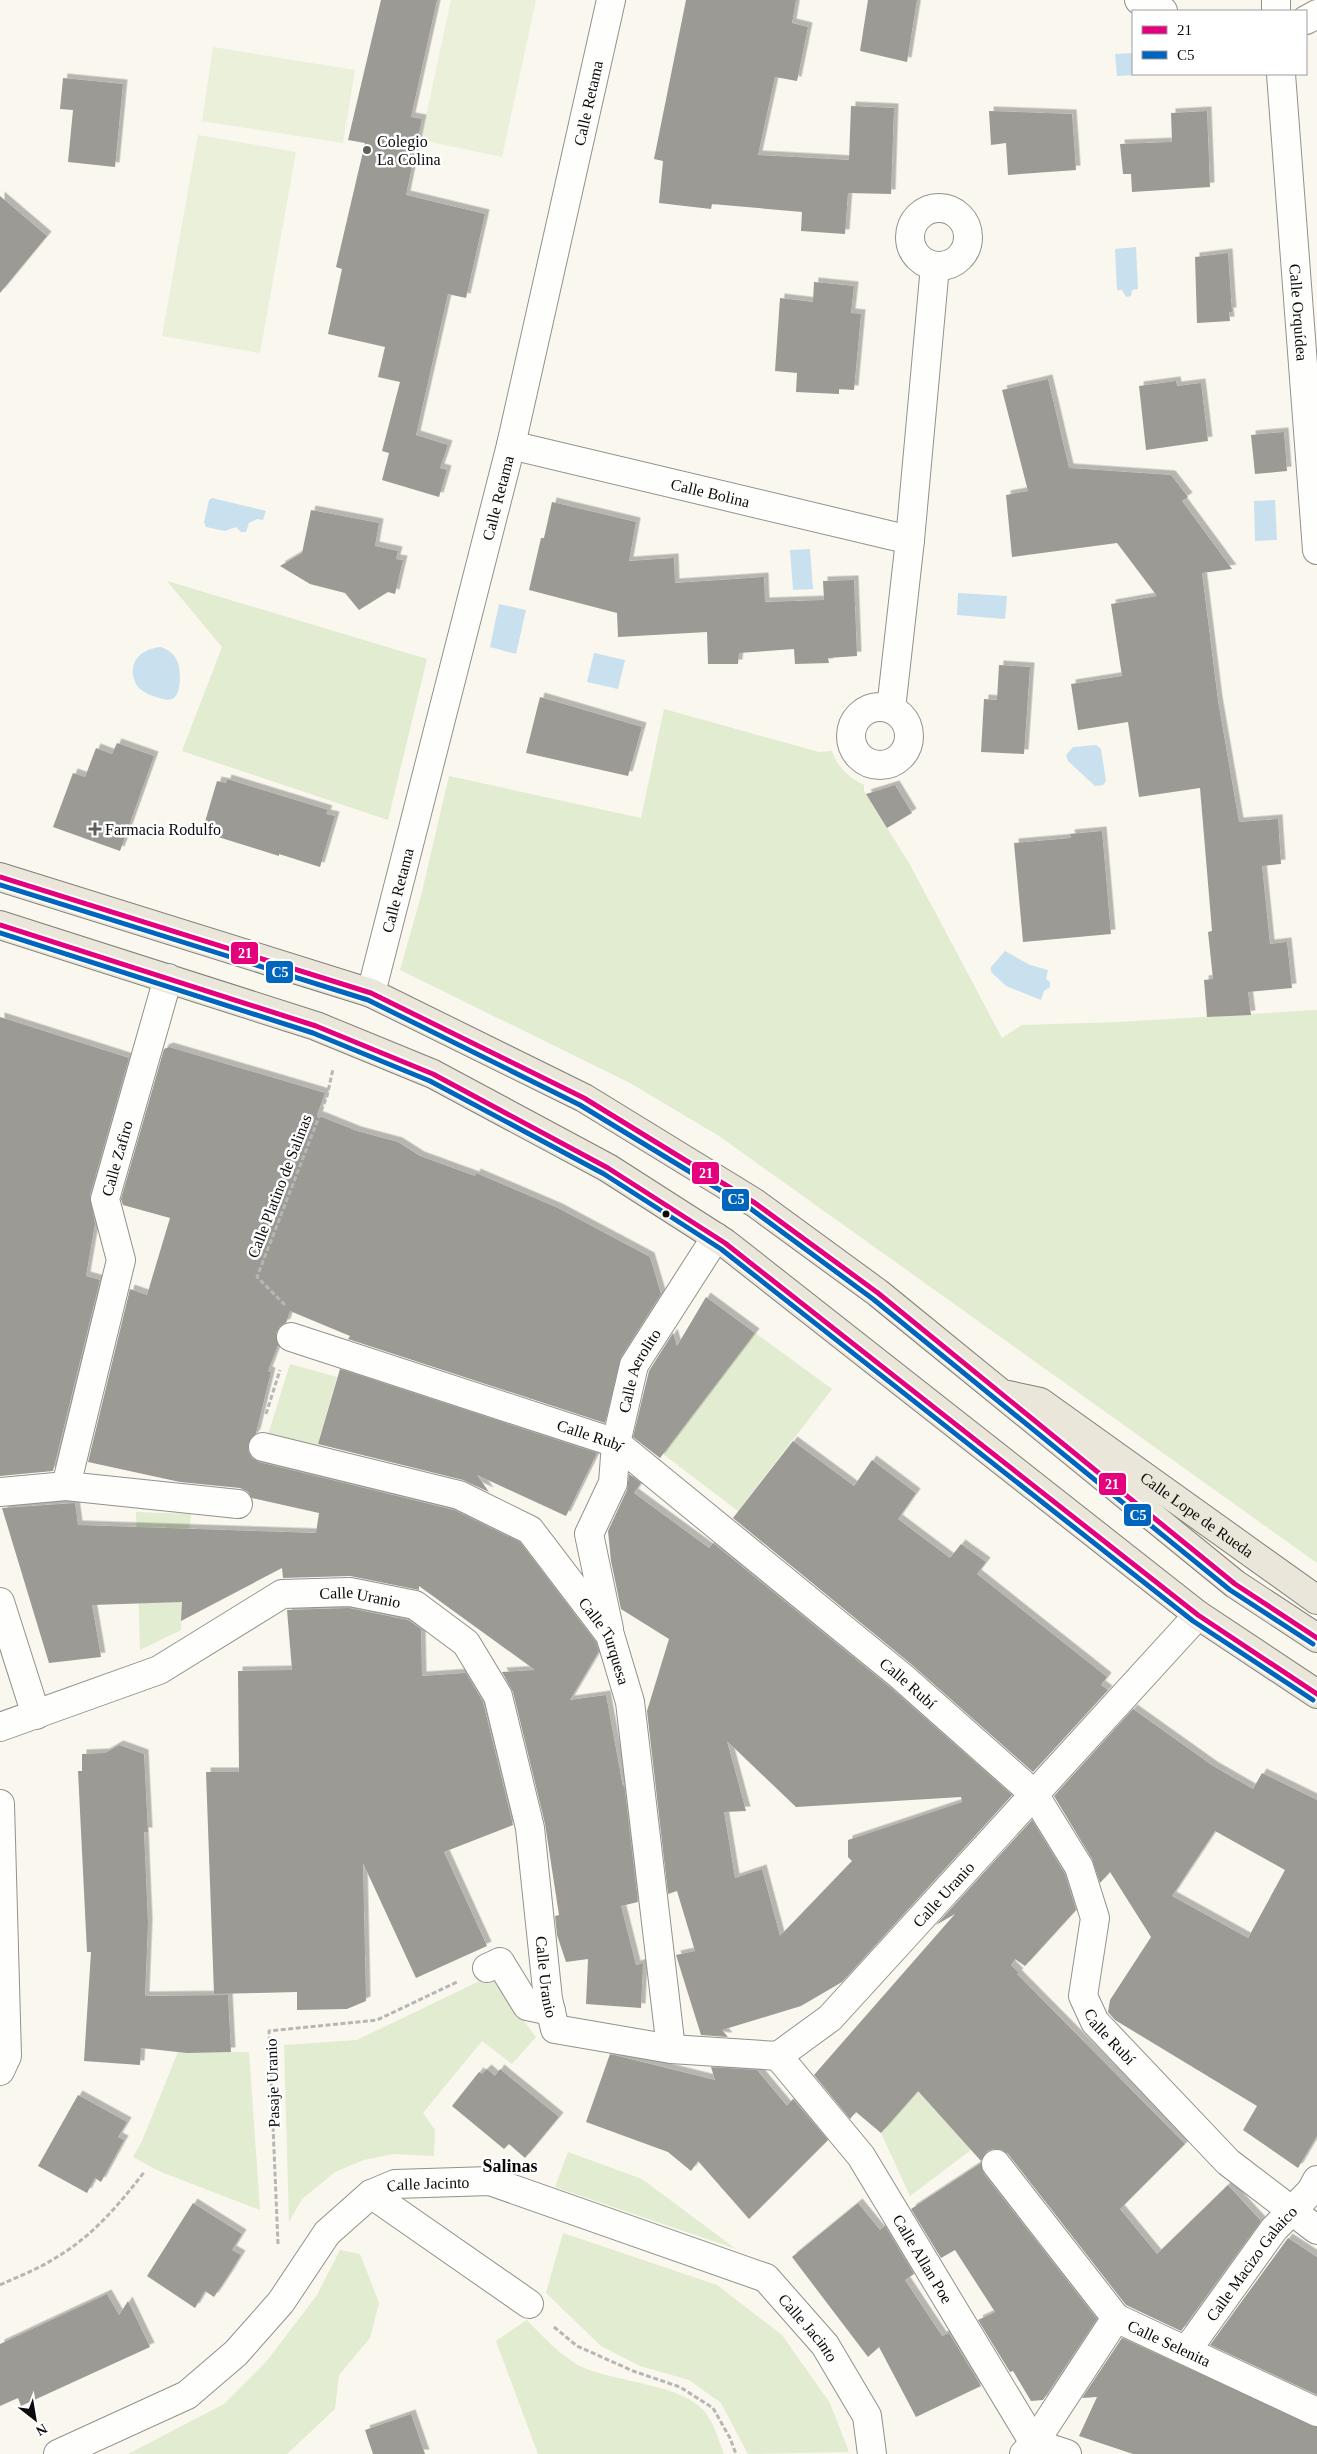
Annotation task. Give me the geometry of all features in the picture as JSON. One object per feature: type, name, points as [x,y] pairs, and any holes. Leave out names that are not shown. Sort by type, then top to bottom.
[{"type":"main road","name":"Calle Lope de Rueda","points":[[0,877],[371,992],[584,1098],[755,1203],[878,1293],[998,1393],[1235,1584],[1317,1638]]},
{"type":"main road","points":[[0,925],[168,978],[341,1036],[433,1074],[608,1168],[716,1237],[1198,1615],[1317,1694]]},
{"type":"main road","name":"Calle Lope de Rueda","points":[[998,1393],[1040,1402],[1317,1600]]},
{"type":"street","name":"Calle Retama","points":[[371,992],[511,445],[611,0]]},
{"type":"street","points":[[1139,0],[1161,10]]},
{"type":"street","name":"Calle Orquídea","points":[[1281,75],[1317,550]]},
{"type":"street","points":[[891,709],[910,540],[935,266]]},
{"type":"street","name":"Calle Bolina","points":[[511,445],[910,540]]},
{"type":"street","name":"Calle Zafiro","points":[[66,1486],[121,1260],[104,1199],[168,978]]},
{"type":"street","name":"Calle Aerolito","points":[[610,1635],[589,1534],[613,1483],[616,1443],[634,1365],[716,1237]]},
{"type":"street","name":"Calle Rubí","points":[[291,1337],[616,1443],[901,1676],[1034,1794],[1079,1867],[1095,1918],[1083,1996],[1095,2022],[1228,2162],[1292,2209],[1317,2230]]},
{"type":"street","name":"Calle Turquesa","points":[[263,1447],[459,1495],[530,1530],[610,1635],[630,1702],[671,2049]]},
{"type":"street","points":[[0,1492],[66,1486],[238,1504]]},
{"type":"street","name":"Calle Uranio","points":[[0,1727],[159,1670],[282,1594],[350,1592],[415,1605],[466,1643],[498,1696],[530,1828],[551,2011],[555,2029],[671,2049],[778,2056],[830,2018],[1198,1615]]},
{"type":"street","points":[[0,1602],[36,1715]]},
{"type":"street","points":[[0,1804],[6,2056],[0,2071]]},
{"type":"street","points":[[487,1968],[500,1962],[527,2006],[551,2011]]},
{"type":"street","name":"Calle Allan Poe","points":[[778,2056],[861,2156],[1029,2449]]},
{"type":"street","name":"Calle Selenita","points":[[996,2164],[1116,2318],[1317,2412]]},
{"type":"street","name":"Calle Macizo Galaico","points":[[1187,2350],[1274,2229],[1311,2191],[1317,2180]]},
{"type":"street","name":"Calle Jacinto","points":[[58,2454],[187,2395],[236,2353],[281,2302],[327,2233],[371,2194],[395,2184],[490,2181],[766,2278],[825,2345],[867,2416],[872,2454]]},
{"type":"street","points":[[371,2194],[529,2304]]},
{"type":"street","points":[[1067,2454],[1029,2449],[1116,2318]]},
{"type":"path","name":"Calle Platino de Salinas","points":[[263,1447],[265,1420],[291,1337],[295,1315],[258,1277],[327,1096],[341,1036]]},
{"type":"path","name":"Pasaje Uranio","points":[[278,2248],[269,2031],[377,2020],[430,1994]]},
{"type":"path","points":[[0,2285],[52,2260],[88,2236],[117,2208],[145,2171]]},
{"type":"path","points":[[529,2304],[577,2346],[633,2371],[680,2386],[713,2408],[730,2438],[736,2454]]},
{"type":"green space","points":[[451,0],[536,0],[502,157],[421,140]]},
{"type":"green space","points":[[213,47],[355,70],[343,143],[202,121]]},
{"type":"green space","points":[[198,135],[296,152],[260,353],[162,336]]},
{"type":"green space","points":[[167,581],[427,659],[388,820],[182,751],[222,647]]},
{"type":"green space","points":[[664,709],[819,752],[832,751],[844,771],[864,785],[864,791],[909,863],[1002,1038],[1022,1025],[1119,1022],[1317,1010],[1317,1563],[719,1136],[630,1083],[400,970],[421,896],[449,776],[641,818]]},
{"type":"green space","points":[[755,1333],[832,1389],[738,1511],[663,1454]]},
{"type":"green space","points":[[290,1364],[337,1377],[316,1450],[267,1438]]},
{"type":"green space","points":[[136,1512],[191,1514],[182,1594],[181,1630],[140,1650]]},
{"type":"green space","points":[[490,1976],[536,2037],[512,2064],[482,2041],[423,2113],[435,2130],[434,2156],[393,2154],[364,2160],[335,2172],[302,2199],[289,2222],[284,2045],[357,2040]]},
{"type":"green space","points":[[178,2052],[249,2052],[260,2210],[161,2172],[133,2157],[142,2141]]},
{"type":"green space","points":[[918,2091],[971,2150],[910,2196],[881,2133]]},
{"type":"green space","points":[[568,2152],[642,2179],[736,2249],[555,2187]]},
{"type":"green space","points":[[563,2233],[717,2285],[782,2335],[830,2403],[849,2452],[748,2454],[721,2403],[689,2380],[640,2366],[601,2346],[546,2293]]},
{"type":"green space","points":[[340,2250],[360,2254],[379,2303],[370,2338],[339,2375],[335,2409],[287,2454],[128,2454],[224,2404],[266,2362],[317,2295]]},
{"type":"green space","points":[[527,2320],[557,2350],[578,2365],[609,2376],[664,2389],[694,2402],[705,2412],[711,2421],[724,2454],[538,2454],[496,2341]]},
{"type":"water","points":[[1132,53],[1132,75],[1136,75],[1117,76],[1115,54]]},
{"type":"water","points":[[1136,247],[1138,289],[1132,290],[1131,296],[1126,297],[1122,290],[1117,290],[1115,249]]},
{"type":"water","points":[[212,498],[266,511],[263,520],[257,519],[249,523],[246,532],[241,532],[236,527],[225,531],[206,527],[204,522],[209,500]]},
{"type":"water","points":[[1275,500],[1277,540],[1255,541],[1254,501]]},
{"type":"water","points":[[810,549],[813,589],[793,590],[790,550]]},
{"type":"water","points":[[958,593],[1007,596],[1005,619],[957,615]]},
{"type":"water","points":[[499,604],[526,610],[516,654],[490,647]]},
{"type":"water","points":[[161,647],[174,656],[179,669],[179,688],[175,697],[168,700],[142,691],[135,682],[133,672],[133,666],[139,656],[149,650]]},
{"type":"water","points":[[594,653],[625,660],[618,689],[587,682]]},
{"type":"water","points":[[1096,745],[1101,749],[1106,781],[1103,785],[1095,786],[1068,761],[1066,755],[1073,747]]},
{"type":"water","points":[[1005,951],[1030,965],[1048,970],[1046,979],[1050,982],[1050,987],[1044,991],[1041,1000],[1006,986],[991,972],[991,967]]},
{"type":"building","points":[[381,0],[437,0],[411,117],[422,119],[406,195],[485,214],[466,298],[448,294],[416,435],[448,445],[440,468],[447,470],[439,497],[382,480],[389,453],[382,451],[400,382],[378,377],[385,347],[328,334],[342,269],[336,267],[365,143],[348,140]]},
{"type":"building","points":[[686,0],[796,0],[792,23],[808,27],[797,81],[775,77],[758,155],[849,160],[851,106],[894,108],[891,194],[848,193],[845,234],[801,231],[802,212],[712,204],[711,209],[659,203],[663,161],[654,159]]},
{"type":"building","points":[[868,0],[917,0],[907,62],[860,51]]},
{"type":"building","points":[[63,78],[123,84],[115,167],[68,162],[73,110],[60,109]]},
{"type":"building","points":[[989,111],[1072,114],[1076,170],[1008,175],[1006,143],[991,145]]},
{"type":"building","points":[[1207,111],[1210,187],[1132,192],[1131,174],[1123,174],[1120,144],[1172,142],[1171,113]]},
{"type":"building","points":[[0,196],[47,236],[0,293]]},
{"type":"building","points":[[1228,253],[1232,312],[1229,312],[1230,321],[1197,323],[1195,257]]},
{"type":"building","points":[[814,282],[854,286],[851,313],[861,314],[854,390],[839,389],[839,394],[796,392],[797,373],[775,371],[780,298],[813,302]]},
{"type":"building","points":[[1048,379],[1069,468],[1171,475],[1188,497],[1182,501],[1232,569],[1202,573],[1218,701],[1239,822],[1278,819],[1281,864],[1262,866],[1270,944],[1287,942],[1292,988],[1248,992],[1251,1015],[1207,1017],[1204,980],[1213,979],[1208,932],[1212,931],[1200,788],[1139,797],[1128,722],[1078,730],[1071,684],[1122,676],[1111,604],[1157,596],[1117,543],[1012,557],[1006,495],[1028,491],[1002,390]]},
{"type":"building","points":[[1176,381],[1177,386],[1201,383],[1208,441],[1146,450],[1139,386]]},
{"type":"building","points":[[1284,432],[1287,471],[1255,474],[1251,435]]},
{"type":"building","points":[[552,502],[636,522],[629,561],[674,558],[675,583],[764,577],[765,602],[824,600],[823,581],[854,580],[857,656],[828,658],[829,663],[795,664],[794,649],[739,653],[738,664],[708,664],[707,632],[618,637],[617,613],[529,590],[541,538],[544,538]]},
{"type":"building","points":[[311,510],[379,523],[375,546],[398,551],[396,559],[403,560],[395,594],[388,592],[359,610],[345,593],[310,584],[280,566],[302,553]]},
{"type":"building","points":[[999,665],[1030,667],[1024,754],[981,752],[984,699],[997,700]]},
{"type":"building","points":[[540,697],[642,727],[628,776],[526,753]]},
{"type":"building","points":[[117,743],[154,756],[120,851],[53,827],[73,773],[85,777],[96,748],[112,754]]},
{"type":"building","points":[[227,779],[328,810],[326,814],[335,816],[320,867],[202,832],[217,781],[226,783]]},
{"type":"building","points":[[895,785],[912,813],[887,828],[866,794]]},
{"type":"building","points":[[1102,831],[1111,934],[1023,942],[1014,843],[1071,838],[1070,834]]},
{"type":"building","points":[[0,1017],[129,1058],[90,1195],[95,1224],[86,1276],[100,1280],[53,1471],[0,1476]]},
{"type":"building","points":[[169,1047],[325,1093],[317,1115],[357,1131],[398,1142],[420,1156],[475,1176],[476,1173],[558,1208],[650,1257],[661,1294],[621,1357],[605,1423],[348,1339],[350,1336],[290,1311],[286,1323],[280,1326],[276,1333],[278,1345],[268,1371],[271,1372],[256,1433],[248,1444],[248,1451],[252,1458],[259,1462],[454,1510],[520,1542],[596,1642],[599,1651],[570,1700],[606,1695],[623,1787],[624,1783],[638,1902],[621,1906],[636,1965],[643,1963],[641,2008],[586,2004],[588,1959],[566,1962],[557,1935],[555,1916],[559,1915],[545,1824],[513,1692],[502,1672],[535,1670],[419,1586],[419,1590],[350,1576],[283,1578],[282,1568],[181,1621],[182,1602],[92,1605],[101,1657],[49,1663],[2,1508],[75,1503],[78,1525],[316,1533],[319,1513],[252,1498],[248,1492],[240,1488],[180,1482],[88,1462],[130,1289],[147,1295],[170,1218],[123,1205],[121,1199],[164,1049]]},
{"type":"building","points":[[706,1297],[755,1333],[660,1458],[633,1437],[649,1371],[673,1333],[677,1346]]},
{"type":"building","points":[[340,1369],[597,1453],[566,1516],[477,1475],[489,1492],[463,1480],[318,1444]]},
{"type":"building","points":[[793,1441],[854,1486],[872,1460],[916,1493],[898,1519],[950,1558],[961,1544],[986,1562],[977,1574],[1107,1677],[1101,1685],[1108,1690],[1033,1772],[911,1664],[733,1518]]},
{"type":"building","points":[[629,1474],[641,1483],[634,1493],[709,1548],[713,1543],[891,1688],[1012,1795],[842,1982],[801,2006],[722,2030],[728,2037],[701,2035],[676,1955],[695,1951],[677,1891],[668,1894],[647,1711],[669,1639],[621,1609],[611,1561],[608,1531],[627,1490]],"holes":[[[727,1741],[796,1807],[961,1797],[962,1802],[848,1840],[848,1857],[852,1861],[780,1936],[762,1869],[735,1878],[724,1812],[746,1811]]]},
{"type":"building","points":[[349,1608],[408,1620],[421,1629],[422,1676],[466,1673],[483,1702],[513,1825],[444,1852],[487,1946],[416,1978],[363,1863],[366,2001],[347,2009],[297,2010],[297,1992],[214,1994],[206,1772],[239,1772],[238,1671],[292,1670],[287,1610]]},
{"type":"building","points":[[1133,1709],[1213,1766],[1253,1789],[1262,1773],[1317,1800],[1317,2136],[1298,2168],[1243,2130],[1257,2106],[1115,2020],[1108,2012],[1110,2000],[1151,1937],[1110,1872],[1100,1883],[1092,1859],[1054,1796]],"holes":[[[1215,1831],[1285,1870],[1248,1938],[1172,1896]]]},
{"type":"building","points":[[119,1745],[144,1754],[148,1832],[144,1832],[148,1923],[145,1996],[228,1995],[231,2052],[187,2053],[141,2048],[140,2065],[84,2061],[91,1952],[87,1952],[78,1771],[82,1771],[82,1754],[105,1753]]},
{"type":"building","points":[[1032,1820],[1065,1874],[1076,1910],[1025,1966],[1015,1959],[1011,1965],[1019,1973],[1017,1974],[1185,2144],[1120,2209],[1157,2254],[1228,2185],[1261,2221],[1181,2331],[1126,2305],[1008,2154],[1002,2150],[994,2149],[987,2151],[981,2161],[918,2091],[881,2133],[856,2112],[850,2119],[814,2075],[955,1914],[936,1925]]},
{"type":"building","points":[[610,2054],[715,2080],[711,2067],[757,2070],[787,2106],[793,2099],[828,2140],[749,2219],[698,2161],[691,2171],[668,2152],[586,2122]]},
{"type":"building","points":[[487,2069],[495,2076],[500,2069],[559,2117],[525,2158],[509,2144],[504,2149],[452,2106],[479,2072],[482,2074]]},
{"type":"building","points":[[78,2095],[127,2122],[118,2137],[124,2140],[101,2182],[95,2178],[87,2193],[38,2166]]},
{"type":"building","points":[[981,2163],[984,2174],[1097,2319],[1043,2400],[1031,2401],[1013,2371],[1010,2372],[978,2320],[995,2312],[955,2250],[941,2258],[911,2209]]},
{"type":"building","points":[[193,2203],[242,2234],[232,2250],[241,2255],[228,2276],[214,2297],[205,2291],[195,2308],[147,2276]]},
{"type":"building","points":[[858,2203],[880,2230],[885,2226],[914,2274],[905,2280],[942,2336],[949,2333],[981,2386],[916,2417],[879,2347],[868,2357],[792,2257]]},
{"type":"building","points":[[1288,2238],[1317,2257],[1317,2395],[1210,2345]]},
{"type":"building","points":[[107,2294],[119,2315],[128,2301],[150,2347],[21,2406],[18,2398],[0,2406],[0,2344]]},
{"type":"building","points":[[1122,2338],[1317,2427],[1317,2454],[1133,2454],[1079,2436],[1097,2397],[1082,2398]]},
{"type":"building","points":[[411,2414],[425,2454],[373,2454],[365,2430]]},
{"type":"transit line","name":"21","points":[[0,877],[371,993],[584,1098],[755,1203],[878,1293],[1235,1584],[1317,1638]]},
{"type":"transit line","name":"C5","points":[[0,885],[368,1000],[580,1105],[751,1209],[873,1299],[1230,1590],[1313,1644]]},
{"type":"transit line","name":"21","points":[[0,925],[316,1026],[433,1074],[608,1168],[725,1243],[1198,1615],[1317,1694]]},
{"type":"transit line","name":"C5","points":[[0,933],[313,1033],[430,1081],[604,1174],[721,1249],[1193,1621],[1313,1700]]},
{"type":"place","name":"Colegio La Colina","points":[[367,150]]},
{"type":"place","name":"Farmacia Rodulfo","points":[[95,829]]},
{"type":"district","name":"Salinas","points":[[510,2166]]}]
